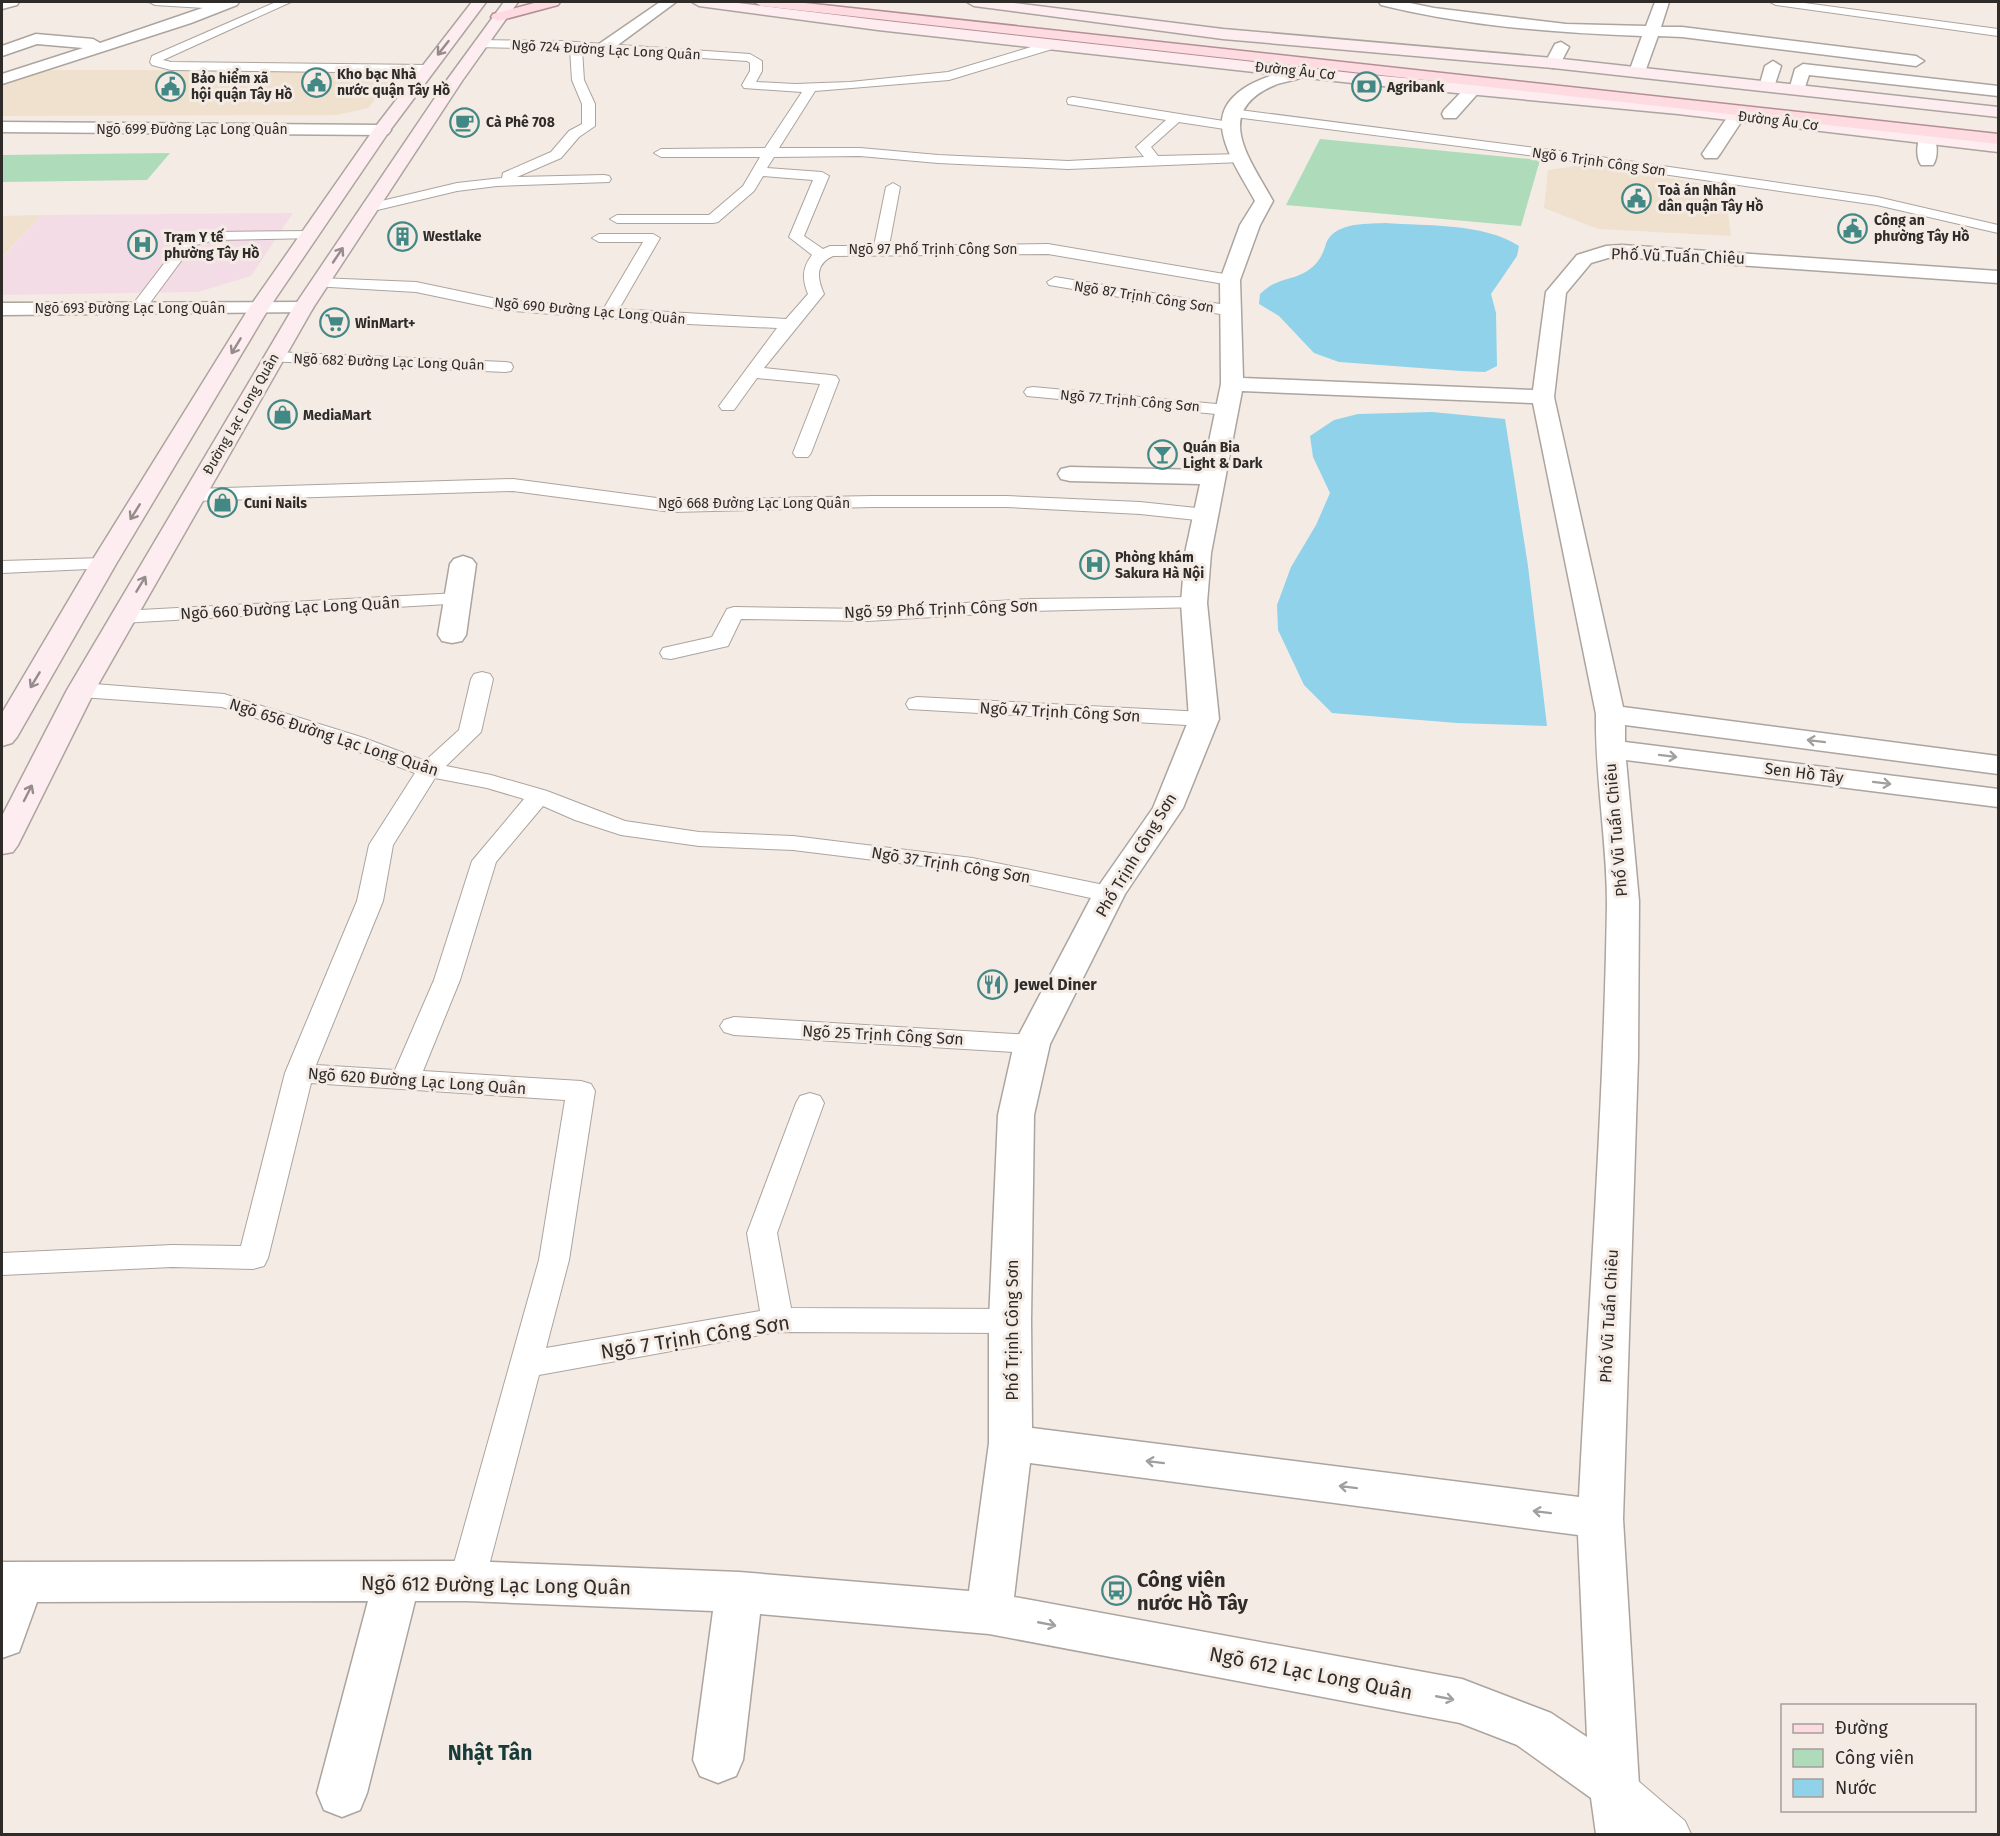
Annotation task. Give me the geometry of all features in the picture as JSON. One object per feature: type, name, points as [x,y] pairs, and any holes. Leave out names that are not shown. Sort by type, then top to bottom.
[{"type":"main road","points":[[2,737],[9,710],[103,564],[259,308],[382,130],[479,2]]},
{"type":"main road","points":[[505,9],[553,2]]},
{"type":"main road","name":"Đường Âu Cơ","points":[[699,2],[878,25],[1301,72],[1737,116],[1998,147]]},
{"type":"main road","name":"Đường Âu Cơ","points":[[761,2],[1280,62],[1998,139]]},
{"type":"main road","name":"Đường Âu Cơ","points":[[887,2],[1998,126]]},
{"type":"main road","name":"Đường Âu Cơ","points":[[975,2],[1223,34],[1553,63],[1797,90],[1905,96],[1998,112]]},
{"type":"main road","name":"Đường Lạc Long Quân","points":[[2,845],[81,690],[273,357],[369,208],[505,9]]},
{"type":"main road","points":[[1280,62],[1292,49]]},
{"type":"street","points":[[2,5],[12,2]]},
{"type":"street","points":[[605,48],[669,2]]},
{"type":"street","points":[[1386,2],[1434,12],[1566,29],[1682,32],[1916,61]]},
{"type":"street","points":[[1637,72],[1662,2]]},
{"type":"street","points":[[2,79],[227,4]]},
{"type":"street","points":[[2,51],[36,39],[108,45]]},
{"type":"street","points":[[1553,63],[1561,47]]},
{"type":"street","points":[[1767,87],[1773,66]]},
{"type":"street","points":[[1797,90],[1803,69],[1998,91]]},
{"type":"street","points":[[1232,119],[1239,102],[1269,80],[1301,72]]},
{"type":"street","points":[[1450,114],[1474,88]]},
{"type":"street","points":[[1711,154],[1737,116]]},
{"type":"street","name":"Phố Trịnh Công Sơn","points":[[989,1613],[1011,1443],[1010,1321],[1016,1116],[1032,1044],[1109,894],[1168,808],[1204,719],[1194,603],[1198,553],[1230,397],[1231,296],[1251,225],[1264,201],[1242,158],[1232,119]]},
{"type":"street","name":"Ngõ 699 Đường Lạc Long Quân","points":[[2,127],[382,130]]},
{"type":"street","points":[[1927,140],[1927,161]]},
{"type":"street","name":"Phố Vũ Tuấn Chiêu","points":[[1621,1834],[1614,1785],[1600,1519],[1620,1059],[1623,901],[1610,732],[1543,397],[1557,292],[1584,260],[1606,252],[1668,253],[1998,277]]},
{"type":"street","name":"Ngõ 693 Đường Lạc Long Quân","points":[[2,309],[303,308]]},
{"type":"street","points":[[1230,397],[1543,397]]},
{"type":"street","points":[[1070,474],[1214,477]]},
{"type":"street","points":[[452,635],[463,564]]},
{"type":"street","name":"Sen Hồ Tây","points":[[1610,732],[1998,765]]},
{"type":"street","name":"Sen Hồ Tây","points":[[1610,732],[1998,798]]},
{"type":"street","points":[[1011,1443],[1600,1519]]},
{"type":"street","points":[[342,1793],[397,1581]]},
{"type":"street","name":"Ngõ 612 Đường Lạc Long Quân","points":[[11,1582],[467,1581],[739,1592],[989,1613]]},
{"type":"street","points":[[2,1637],[11,1582]]},
{"type":"street","points":[[718,1760],[739,1592]]},
{"type":"street","name":"Ngõ 612 Lạc Long Quân","points":[[989,1613],[1462,1701],[1534,1729],[1614,1785]]},
{"type":"lane","points":[[155,2],[227,4]]},
{"type":"lane","points":[[285,2],[235,22],[156,59],[156,62],[171,66],[427,69]]},
{"type":"lane","points":[[1776,2],[1998,33]]},
{"type":"lane","name":"Ngõ 724 Đường Lạc Long Quân","points":[[479,44],[576,46],[750,58],[756,61],[756,71],[748,85],[812,87]]},
{"type":"lane","points":[[616,219],[713,219],[749,188],[812,87],[950,76],[1055,44]]},
{"type":"lane","points":[[497,182],[556,155],[574,134],[588,126],[591,110],[588,97],[578,79],[576,46]]},
{"type":"lane","name":"Ngõ 6 Trịnh Công Sơn","points":[[1073,100],[1177,117],[1232,119],[1559,155],[1877,201],[1998,229]]},
{"type":"lane","points":[[1154,160],[1143,147],[1177,117]]},
{"type":"lane","points":[[661,153],[860,152],[938,159],[1068,165],[1242,158]]},
{"type":"lane","points":[[728,406],[816,294],[809,279],[811,268],[820,255],[796,237],[822,176],[758,172]]},
{"type":"lane","points":[[369,208],[457,187],[497,182],[604,179]]},
{"type":"lane","points":[[881,249],[893,187]]},
{"type":"lane","points":[[138,308],[187,243],[215,236],[311,235]]},
{"type":"lane","points":[[599,238],[653,238],[609,313]]},
{"type":"lane","name":"Ngõ 97 Phố Trịnh Công Sơn","points":[[820,255],[830,250],[1048,249],[1231,296]]},
{"type":"lane","name":"Ngõ 87 Trịnh Công Sơn","points":[[1055,282],[1231,296]]},
{"type":"lane","name":"Ngõ 690 Đường Lạc Long Quân","points":[[319,283],[416,287],[502,305],[791,324]]},
{"type":"lane","name":"Ngõ 682 Đường Lạc Long Quân","points":[[273,357],[505,367]]},
{"type":"lane","points":[[753,372],[830,380],[802,453]]},
{"type":"lane","name":"Ngõ 77 Trịnh Công Sơn","points":[[1033,392],[1230,397]]},
{"type":"lane","name":"Ngõ 668 Đường Lạc Long Quân","points":[[194,495],[513,485],[546,487],[672,506],[1007,502],[1152,508],[1206,515]]},
{"type":"lane","points":[[2,567],[103,564]]},
{"type":"lane","name":"Ngõ 660 Đường Lạc Long Quân","points":[[122,617],[458,599]]},
{"type":"lane","name":"Ngõ 59 Phố Trịnh Công Sơn","points":[[671,653],[720,641],[734,613],[868,615],[1029,605],[1194,603]]},
{"type":"lane","points":[[299,1073],[370,901],[381,845],[429,770],[470,732],[482,680]]},
{"type":"lane","name":"Ngõ 656 Đường Lạc Long Quân","points":[[81,690],[224,701],[356,743],[429,770],[491,782],[539,796],[621,828],[699,839],[793,843]]},
{"type":"lane","name":"Ngõ 47 Trịnh Công Sơn","points":[[917,705],[1204,719]]},
{"type":"lane","points":[[405,1080],[447,980],[484,861],[539,796]]},
{"type":"lane","name":"Ngõ 37 Trịnh Công Sơn","points":[[793,843],[972,865],[1109,894]]},
{"type":"lane","name":"Ngõ 25 Trịnh Công Sơn","points":[[734,1026],[1032,1044]]},
{"type":"lane","name":"Ngõ 620 Đường Lạc Long Quân","points":[[2,1264],[172,1256],[253,1258],[299,1073],[580,1091],[554,1260],[524,1365]]},
{"type":"lane","points":[[777,1320],[762,1233],[810,1104]]},
{"type":"lane","name":"Ngõ 7 Trịnh Công Sơn","points":[[524,1365],[777,1320],[1010,1321]]},
{"type":"lane","points":[[467,1581],[524,1365]]},
{"type":"lane","points":[[1614,1785],[1671,1834]]},
{"type":"shaded area","points":[[50,70],[398,71],[368,108],[337,115],[2,116],[2,85]]},
{"type":"shaded area","points":[[1589,164],[1725,188],[1731,236],[1598,229],[1544,208],[1548,170]]},
{"type":"shaded area","name":"Trạm Y tế phường Tây Hồ","points":[[293,213],[251,276],[198,292],[2,295],[2,258],[42,215]]},
{"type":"shaded area","points":[[42,215],[4,255],[2,258],[2,216]]},
{"type":"green space","points":[[1320,139],[1540,160],[1521,226],[1286,205]]},
{"type":"green space","points":[[170,153],[147,180],[2,182],[2,155]]},
{"type":"water","points":[[1385,223],[1472,229],[1489,233],[1519,246],[1517,256],[1491,294],[1496,313],[1497,366],[1485,372],[1339,362],[1314,353],[1279,316],[1259,304],[1260,294],[1270,286],[1302,274],[1313,267],[1321,256],[1328,239],[1334,233],[1350,226]]},
{"type":"water","points":[[1432,412],[1505,419],[1528,566],[1547,726],[1457,723],[1332,713],[1304,685],[1278,630],[1277,605],[1291,567],[1316,525],[1330,493],[1313,457],[1310,436],[1334,420],[1358,414]]},
{"type":"place","name":"Kho bạc Nhà nước quận Tây Hồ","points":[[316,82]]},
{"type":"place","name":"Bảo hiểm xã hội quận Tây Hồ","points":[[170,86]]},
{"type":"place","name":"Agribank","points":[[1366,87]]},
{"type":"place","name":"Cà Phê 708","points":[[465,122]]},
{"type":"place","name":"Toà án Nhân dân quận Tây Hồ","points":[[1637,198]]},
{"type":"place","name":"Công an phường Tây Hồ","points":[[1853,228]]},
{"type":"place","name":"Westlake","points":[[402,236]]},
{"type":"place","name":"Trạm Y tế phường Tây Hồ","points":[[143,245]]},
{"type":"place","name":"WinMart+","points":[[334,323]]},
{"type":"place","name":"MediaMart","points":[[282,415]]},
{"type":"place","name":"Quán Bia Light & Dark","points":[[1162,455]]},
{"type":"place","name":"Cuni Nails","points":[[223,503]]},
{"type":"place","name":"Phòng khám Sakura Hà Nội","points":[[1094,565]]},
{"type":"place","name":"Jewel Diner","points":[[993,984]]},
{"type":"place","name":"Công viên nước Hồ Tây","points":[[1116,1591]]},
{"type":"district","name":"Nhật Tân","points":[[490,1753]]}]
